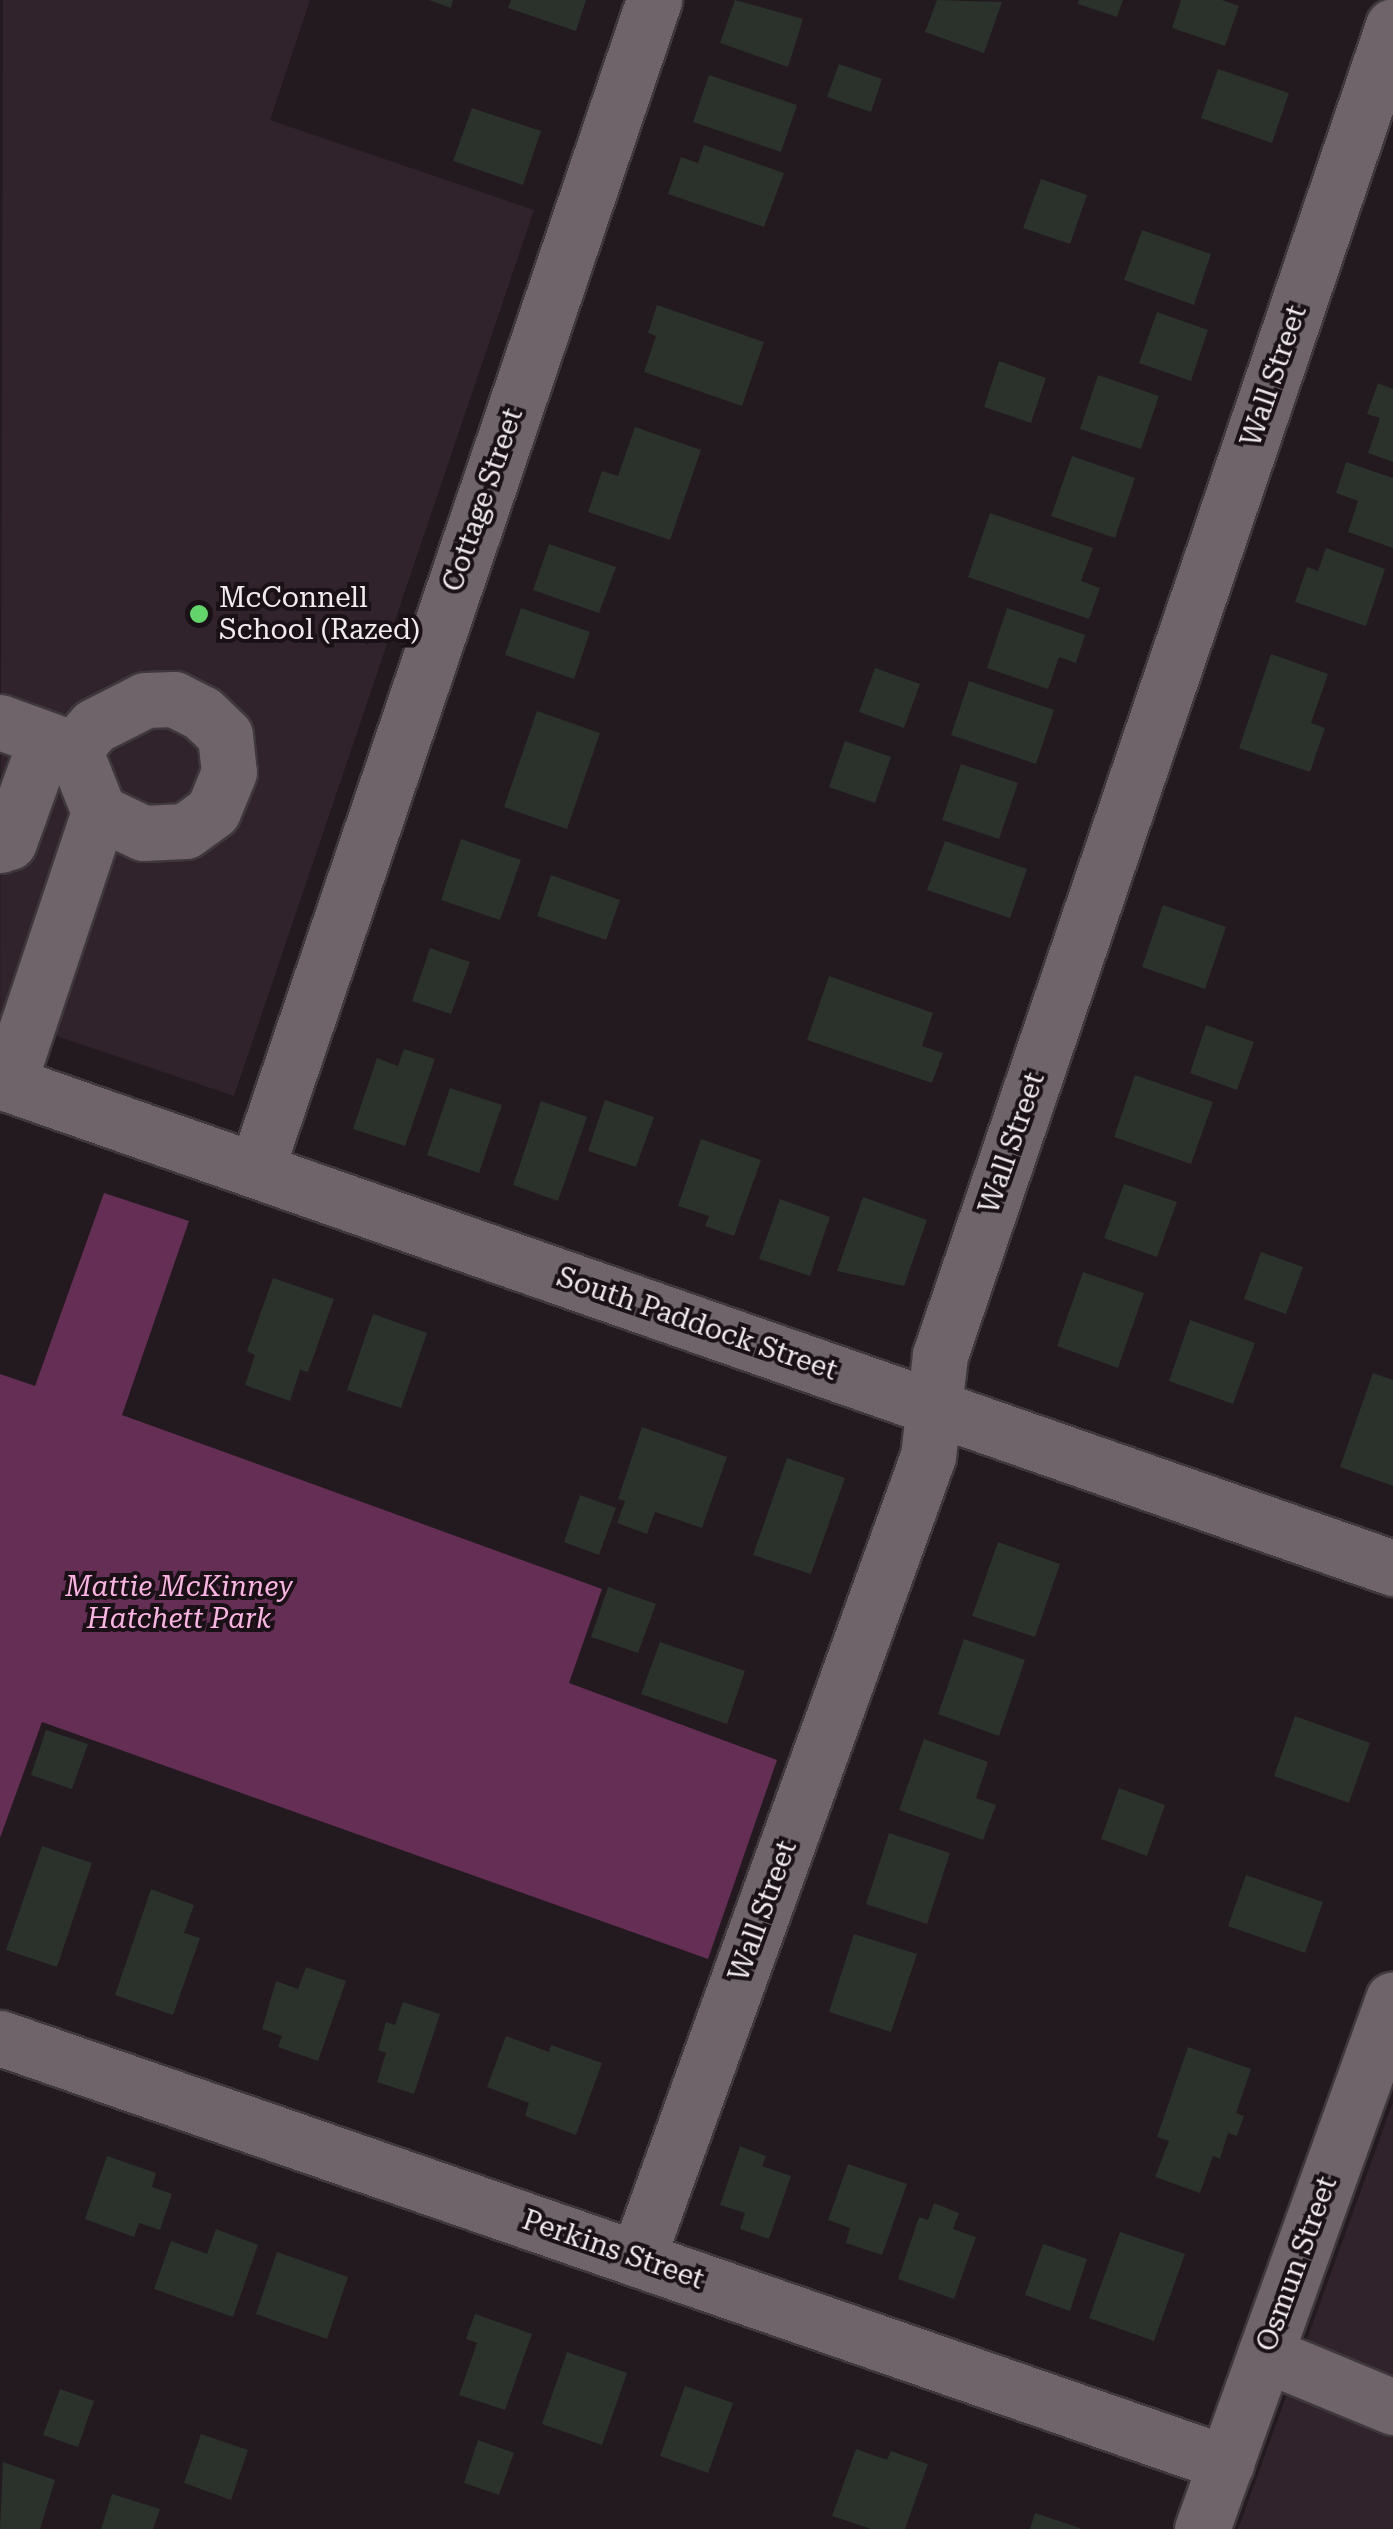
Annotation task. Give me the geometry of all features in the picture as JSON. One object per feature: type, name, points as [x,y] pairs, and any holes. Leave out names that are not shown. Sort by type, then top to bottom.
[{"type":"street","name":"Cottage Street","points":[[256,1170],[654,0]]},
{"type":"street","name":"Wall Street","points":[[637,2258],[928,1456],[940,1355],[1393,26]]},
{"type":"street","points":[[174,699],[202,713],[224,735],[230,772],[213,811],[185,831],[143,833],[98,812],[40,737],[94,726],[146,700],[174,699]]},
{"type":"street","points":[[0,845],[9,842],[40,737]]},
{"type":"street","points":[[4,1083],[98,812]]},
{"type":"street","name":"South Paddock Street","points":[[4,1083],[1393,1568]]},
{"type":"street","name":"Osmun Street","points":[[1202,2529],[1393,1999]]},
{"type":"street","name":"Perkins Street","points":[[0,2038],[1226,2463]]},
{"type":"street","points":[[1265,2354],[1393,2407]]},
{"type":"shaded area","name":"McConnell School (Razed)","points":[[3,0],[310,0],[270,120],[534,210],[234,1096],[0,1017]]},
{"type":"shaded area","points":[[1393,2102],[1393,2529],[1238,2529]]},
{"type":"green space","name":"Mattie McKinney Hatchett Park","points":[[104,1193],[189,1221],[122,1415],[602,1589],[569,1683],[777,1760],[708,1959],[42,1722],[0,1838],[0,1374],[35,1386]]},
{"type":"building","points":[[429,0],[453,0],[451,8]]},
{"type":"building","points":[[511,0],[586,0],[576,31],[508,8]]},
{"type":"building","points":[[735,0],[803,19],[788,67],[720,43]]},
{"type":"building","points":[[937,0],[1002,2],[984,53],[925,32]]},
{"type":"building","points":[[1079,0],[1123,0],[1117,17],[1078,4]]},
{"type":"building","points":[[1181,0],[1222,0],[1239,6],[1225,46],[1172,28]]},
{"type":"building","points":[[839,64],[882,79],[871,112],[827,97]]},
{"type":"building","points":[[1218,69],[1289,93],[1272,143],[1201,118]]},
{"type":"building","points":[[709,75],[797,105],[781,152],[693,122]]},
{"type":"building","points":[[472,108],[541,131],[523,185],[453,161]]},
{"type":"building","points":[[704,145],[784,173],[764,227],[668,194],[681,157],[698,163]]},
{"type":"building","points":[[1041,179],[1087,195],[1070,244],[1023,228]]},
{"type":"building","points":[[1142,230],[1211,254],[1194,305],[1124,280]]},
{"type":"building","points":[[657,305],[764,342],[742,406],[644,372],[656,336],[648,333]]},
{"type":"building","points":[[1157,312],[1208,330],[1191,381],[1139,363]]},
{"type":"building","points":[[999,361],[1046,378],[1031,423],[984,407]]},
{"type":"building","points":[[1098,375],[1159,396],[1141,449],[1080,429]]},
{"type":"building","points":[[1378,383],[1393,389],[1393,462],[1368,453],[1380,418],[1367,414]]},
{"type":"building","points":[[635,427],[701,450],[670,540],[588,512],[602,471],[618,476]]},
{"type":"building","points":[[1072,456],[1135,478],[1115,538],[1051,516]]},
{"type":"building","points":[[1346,462],[1393,478],[1393,548],[1348,532],[1358,501],[1336,493]]},
{"type":"building","points":[[990,513],[1093,548],[1081,581],[1100,588],[1089,619],[968,577]]},
{"type":"building","points":[[549,544],[616,567],[599,613],[533,590]]},
{"type":"building","points":[[1326,548],[1385,569],[1366,626],[1295,602],[1307,567],[1318,571]]},
{"type":"building","points":[[521,608],[590,632],[574,679],[505,655]]},
{"type":"building","points":[[1007,608],[1085,635],[1076,663],[1059,657],[1048,689],[987,668]]},
{"type":"building","points":[[1271,654],[1328,674],[1311,723],[1325,728],[1310,772],[1239,748]]},
{"type":"building","points":[[875,668],[920,684],[904,728],[859,712]]},
{"type":"building","points":[[969,681],[1054,710],[1036,764],[951,735]]},
{"type":"building","points":[[537,711],[600,733],[567,829],[504,807]]},
{"type":"building","points":[[845,741],[891,757],[875,803],[829,787]]},
{"type":"building","points":[[961,764],[1018,783],[999,839],[942,820]]},
{"type":"building","points":[[461,839],[521,860],[500,920],[441,900]]},
{"type":"building","points":[[945,841],[1027,869],[1010,918],[927,890]]},
{"type":"building","points":[[551,875],[620,900],[606,940],[537,916]]},
{"type":"building","points":[[1163,905],[1226,927],[1205,989],[1142,967]]},
{"type":"building","points":[[430,948],[470,962],[451,1014],[412,1001]]},
{"type":"building","points":[[829,976],[933,1013],[922,1046],[943,1053],[932,1083],[807,1040]]},
{"type":"building","points":[[1206,1025],[1254,1042],[1237,1090],[1190,1073]]},
{"type":"building","points":[[404,1049],[435,1059],[405,1146],[353,1129],[377,1058],[398,1066]]},
{"type":"building","points":[[1135,1075],[1213,1102],[1191,1164],[1114,1137]]},
{"type":"building","points":[[450,1088],[502,1105],[479,1173],[427,1155]]},
{"type":"building","points":[[605,1100],[654,1117],[636,1167],[588,1151]]},
{"type":"building","points":[[541,1101],[587,1117],[558,1201],[513,1185]]},
{"type":"building","points":[[701,1139],[761,1160],[734,1236],[705,1226],[709,1216],[678,1206]]},
{"type":"building","points":[[1124,1184],[1177,1202],[1157,1257],[1104,1238]]},
{"type":"building","points":[[863,1197],[927,1220],[904,1286],[837,1271]]},
{"type":"building","points":[[780,1199],[830,1217],[810,1276],[759,1259]]},
{"type":"building","points":[[1261,1252],[1303,1267],[1286,1314],[1244,1299]]},
{"type":"building","points":[[1083,1272],[1144,1293],[1118,1368],[1057,1346]]},
{"type":"building","points":[[273,1278],[334,1299],[308,1372],[300,1370],[290,1401],[245,1385],[255,1355],[247,1351]]},
{"type":"building","points":[[373,1314],[427,1333],[401,1408],[347,1390]]},
{"type":"building","points":[[1190,1320],[1255,1343],[1233,1404],[1169,1381]]},
{"type":"building","points":[[1373,1373],[1393,1380],[1393,1486],[1340,1467]]},
{"type":"building","points":[[642,1427],[727,1457],[702,1528],[655,1512],[647,1534],[617,1523],[625,1501],[618,1499]]},
{"type":"building","points":[[787,1458],[845,1478],[811,1574],[753,1555]]},
{"type":"building","points":[[580,1495],[616,1508],[599,1555],[564,1542]]},
{"type":"building","points":[[998,1542],[1060,1564],[1035,1637],[972,1616]]},
{"type":"building","points":[[608,1587],[656,1604],[638,1653],[591,1637]]},
{"type":"building","points":[[964,1639],[1025,1660],[999,1736],[938,1714]]},
{"type":"building","points":[[660,1642],[745,1671],[727,1724],[641,1694]]},
{"type":"building","points":[[1295,1716],[1370,1743],[1349,1803],[1274,1776]]},
{"type":"building","points":[[46,1730],[88,1744],[72,1789],[31,1775]]},
{"type":"building","points":[[924,1739],[988,1762],[976,1798],[996,1805],[983,1840],[899,1810]]},
{"type":"building","points":[[1119,1788],[1165,1805],[1147,1856],[1101,1839]]},
{"type":"building","points":[[889,1833],[950,1853],[927,1924],[866,1904]]},
{"type":"building","points":[[42,1846],[92,1863],[57,1967],[6,1950]]},
{"type":"building","points":[[1246,1875],[1323,1902],[1305,1953],[1228,1926]]},
{"type":"building","points":[[151,1889],[194,1905],[184,1933],[200,1938],[173,2015],[115,1995]]},
{"type":"building","points":[[854,1934],[917,1954],[891,2032],[829,2012]]},
{"type":"building","points":[[306,1967],[346,1981],[318,2061],[278,2047],[282,2036],[262,2029],[276,1981],[298,1989]]},
{"type":"building","points":[[403,2002],[440,2014],[414,2094],[377,2082],[386,2053],[378,2050],[386,2022],[395,2025]]},
{"type":"building","points":[[506,2036],[549,2052],[551,2045],[602,2063],[576,2135],[525,2116],[529,2103],[487,2087]]},
{"type":"building","points":[[1188,2047],[1251,2069],[1236,2113],[1244,2116],[1237,2136],[1228,2133],[1220,2159],[1213,2156],[1200,2193],[1155,2177],[1169,2141],[1157,2137]]},
{"type":"building","points":[[740,2146],[766,2156],[762,2166],[791,2176],[769,2239],[740,2229],[745,2213],[720,2205]]},
{"type":"building","points":[[107,2156],[156,2173],[152,2187],[172,2194],[160,2230],[139,2223],[134,2237],[85,2219]]},
{"type":"building","points":[[848,2164],[907,2184],[882,2255],[846,2243],[850,2228],[828,2220]]},
{"type":"building","points":[[934,2203],[959,2213],[953,2229],[976,2237],[954,2299],[898,2279],[919,2217],[928,2220]]},
{"type":"building","points":[[216,2229],[258,2245],[233,2317],[154,2289],[171,2241],[207,2254]]},
{"type":"building","points":[[1120,2232],[1185,2254],[1154,2341],[1089,2318]]},
{"type":"building","points":[[1043,2244],[1087,2259],[1070,2311],[1025,2295]]},
{"type":"building","points":[[277,2252],[348,2277],[327,2339],[256,2314]]},
{"type":"building","points":[[475,2314],[532,2334],[505,2410],[459,2395],[477,2343],[466,2339]]},
{"type":"building","points":[[567,2352],[627,2373],[602,2445],[542,2424]]},
{"type":"building","points":[[685,2386],[733,2403],[708,2473],[660,2456]]},
{"type":"building","points":[[60,2389],[94,2401],[78,2447],[43,2435]]},
{"type":"building","points":[[201,2434],[248,2450],[231,2500],[184,2483]]},
{"type":"building","points":[[478,2440],[514,2453],[499,2495],[464,2483]]},
{"type":"building","points":[[856,2449],[887,2460],[891,2451],[928,2464],[905,2529],[871,2529],[832,2516]]},
{"type":"building","points":[[3,2462],[55,2480],[40,2529],[0,2529]]},
{"type":"building","points":[[112,2494],[160,2509],[153,2529],[101,2529]]},
{"type":"building","points":[[1035,2513],[1080,2528],[1080,2529],[1030,2529]]},
{"type":"place","name":"McConnell School (Razed)","points":[[199,614]]}]
